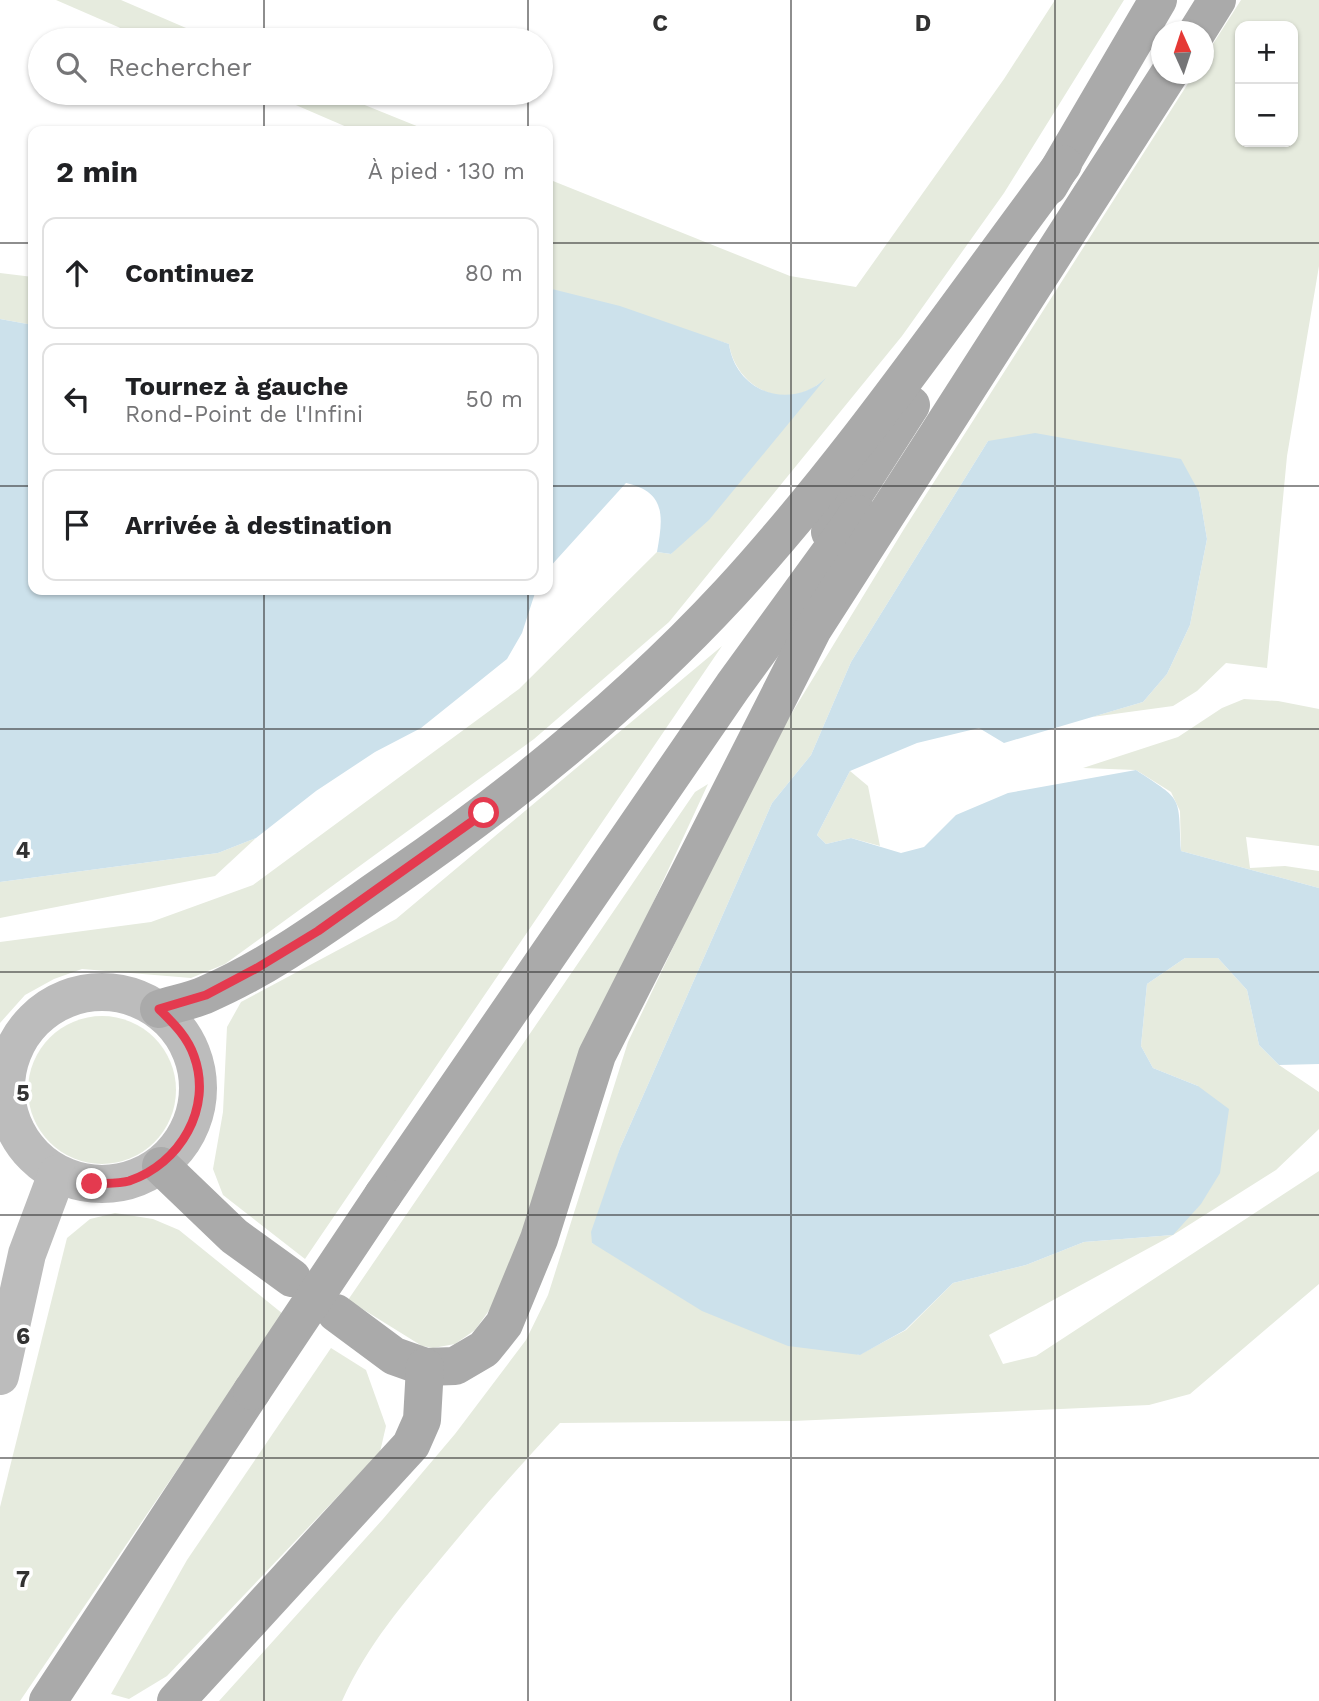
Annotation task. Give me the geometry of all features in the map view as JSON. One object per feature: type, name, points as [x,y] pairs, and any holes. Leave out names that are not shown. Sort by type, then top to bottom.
[{"type":"main road","points":[[733,686],[1063,164],[1158,0]]},
{"type":"main road","points":[[1204,21],[1217,0]]},
{"type":"main road","points":[[336,1313],[394,1356],[425,1367],[454,1366],[484,1349],[504,1324],[535,1251],[597,1055],[813,629],[1163,84]]},
{"type":"main road","points":[[159,1009],[206,995],[318,931],[503,800],[584,736],[638,686],[732,591],[834,468],[1063,164]]},
{"type":"main road","points":[[48,1701],[383,1195],[733,686],[1093,192]]},
{"type":"main road","points":[[105,991],[133,996],[159,1009],[180,1030],[194,1057],[200,1087],[195,1117],[182,1144],[161,1166],[128,1181],[92,1184],[57,1174],[33,1156],[15,1132],[6,1104],[3,1073],[14,1047],[30,1024],[51,1005],[78,994],[105,991]]},
{"type":"main road","points":[[161,1166],[234,1236],[292,1278]]},
{"type":"main road","points":[[0,1377],[27,1254],[57,1174]]},
{"type":"main road","points":[[176,1701],[411,1445],[422,1420],[425,1367]]},
{"type":"shaded area","points":[[56,0],[121,0],[186,28],[120,28]]},
{"type":"shaded area","points":[[1055,0],[1124,0],[1004,193],[902,336],[669,622],[534,739],[225,964],[191,978],[82,969],[54,979],[25,995],[0,1023],[0,942],[151,922],[253,885],[519,689],[657,552],[671,554],[820,383],[806,391],[777,395],[751,383],[733,359],[729,344],[553,290],[553,181],[790,276],[856,287],[1004,79]]},
{"type":"shaded area","points":[[1241,0],[1319,0],[1319,266],[1287,456],[1267,668],[1226,663],[1197,691],[1173,706],[1092,717],[1143,702],[1167,674],[1190,625],[1207,539],[1199,492],[988,441],[851,662],[811,755],[772,803],[620,1148],[592,1243],[859,1355],[906,1330],[953,1283],[1026,1265],[1084,1242],[1173,1235],[989,1335],[1003,1364],[1036,1356],[1319,1171],[1319,1284],[1190,1394],[1149,1405],[793,1421],[560,1423],[486,1505],[400,1608],[363,1661],[342,1701],[219,1701],[383,1519],[455,1434],[526,1340],[548,1295],[628,1042],[759,767],[904,529],[1188,84],[1214,84],[1214,42]]},
{"type":"shaded area","points":[[296,105],[365,105],[417,126],[344,126]]},
{"type":"shaded area","points":[[0,273],[28,276],[28,324],[0,319]]},
{"type":"shaded area","points":[[722,646],[305,1259],[223,1195],[213,1169],[223,1112],[227,1027],[241,1002],[396,919]]},
{"type":"shaded area","points":[[1244,699],[1278,701],[1319,709],[1319,846],[1246,837],[1250,868],[1285,866],[1319,871],[1319,888],[1181,851],[1180,811],[1171,792],[1136,770],[1083,768],[1178,737],[1222,708]]},
{"type":"shaded area","points":[[850,771],[868,786],[880,846],[851,838],[826,844],[817,835]]},
{"type":"shaded area","points":[[708,784],[588,1043],[513,1263],[495,1302],[475,1330],[455,1344],[433,1348],[422,1346],[348,1300],[695,792]]},
{"type":"shaded area","points":[[256,838],[215,876],[0,918],[0,882],[218,853]]},
{"type":"shaded area","points":[[1185,958],[1218,958],[1247,990],[1259,1045],[1279,1065],[1319,1092],[1319,1129],[1276,1170],[1173,1235],[1198,1086],[1153,1068],[1141,1046],[1147,984]]},
{"type":"shaded area","points":[[102,1016],[130,1022],[143,1028],[154,1038],[164,1049],[170,1062],[176,1090],[170,1118],[164,1131],[154,1142],[143,1152],[130,1158],[102,1164],[74,1158],[61,1152],[50,1142],[40,1131],[34,1118],[28,1090],[34,1062],[40,1049],[50,1038],[61,1028],[74,1022]]},
{"type":"shaded area","points":[[115,1213],[153,1219],[179,1230],[283,1314],[20,1701],[0,1701],[0,1507],[67,1238],[90,1219]]},
{"type":"shaded area","points":[[331,1348],[366,1370],[386,1426],[380,1452],[167,1676],[129,1699],[111,1694],[187,1560]]},
{"type":"water","points":[[553,289],[620,306],[729,344],[742,375],[767,392],[797,394],[826,378],[709,520],[671,554],[657,552],[661,518],[655,500],[639,487],[626,483],[553,563]]},
{"type":"water","points":[[0,319],[28,324],[28,595],[534,595],[522,633],[507,659],[421,728],[375,752],[316,791],[256,838],[218,853],[0,882]]},
{"type":"water","points":[[1035,433],[1181,459],[1199,492],[1207,539],[1190,625],[1167,674],[1143,702],[1004,743],[979,728],[917,743],[850,771],[817,835],[826,844],[851,838],[901,853],[924,847],[956,815],[1008,793],[1136,770],[1163,788],[1175,801],[1181,851],[1319,888],[1319,1064],[1279,1065],[1259,1045],[1247,990],[1218,958],[1185,958],[1147,984],[1141,1046],[1153,1068],[1198,1086],[1229,1109],[1220,1173],[1201,1204],[1173,1235],[1084,1242],[1026,1265],[953,1283],[905,1330],[860,1355],[788,1346],[702,1311],[592,1243],[591,1232],[620,1148],[772,803],[811,755],[851,662],[988,441]]},
{"type":"route","points":[[92,1184],[128,1181],[161,1166],[182,1144],[195,1117],[200,1087],[194,1057],[180,1030],[159,1009],[206,995],[257,968],[318,931],[484,813]]}]
